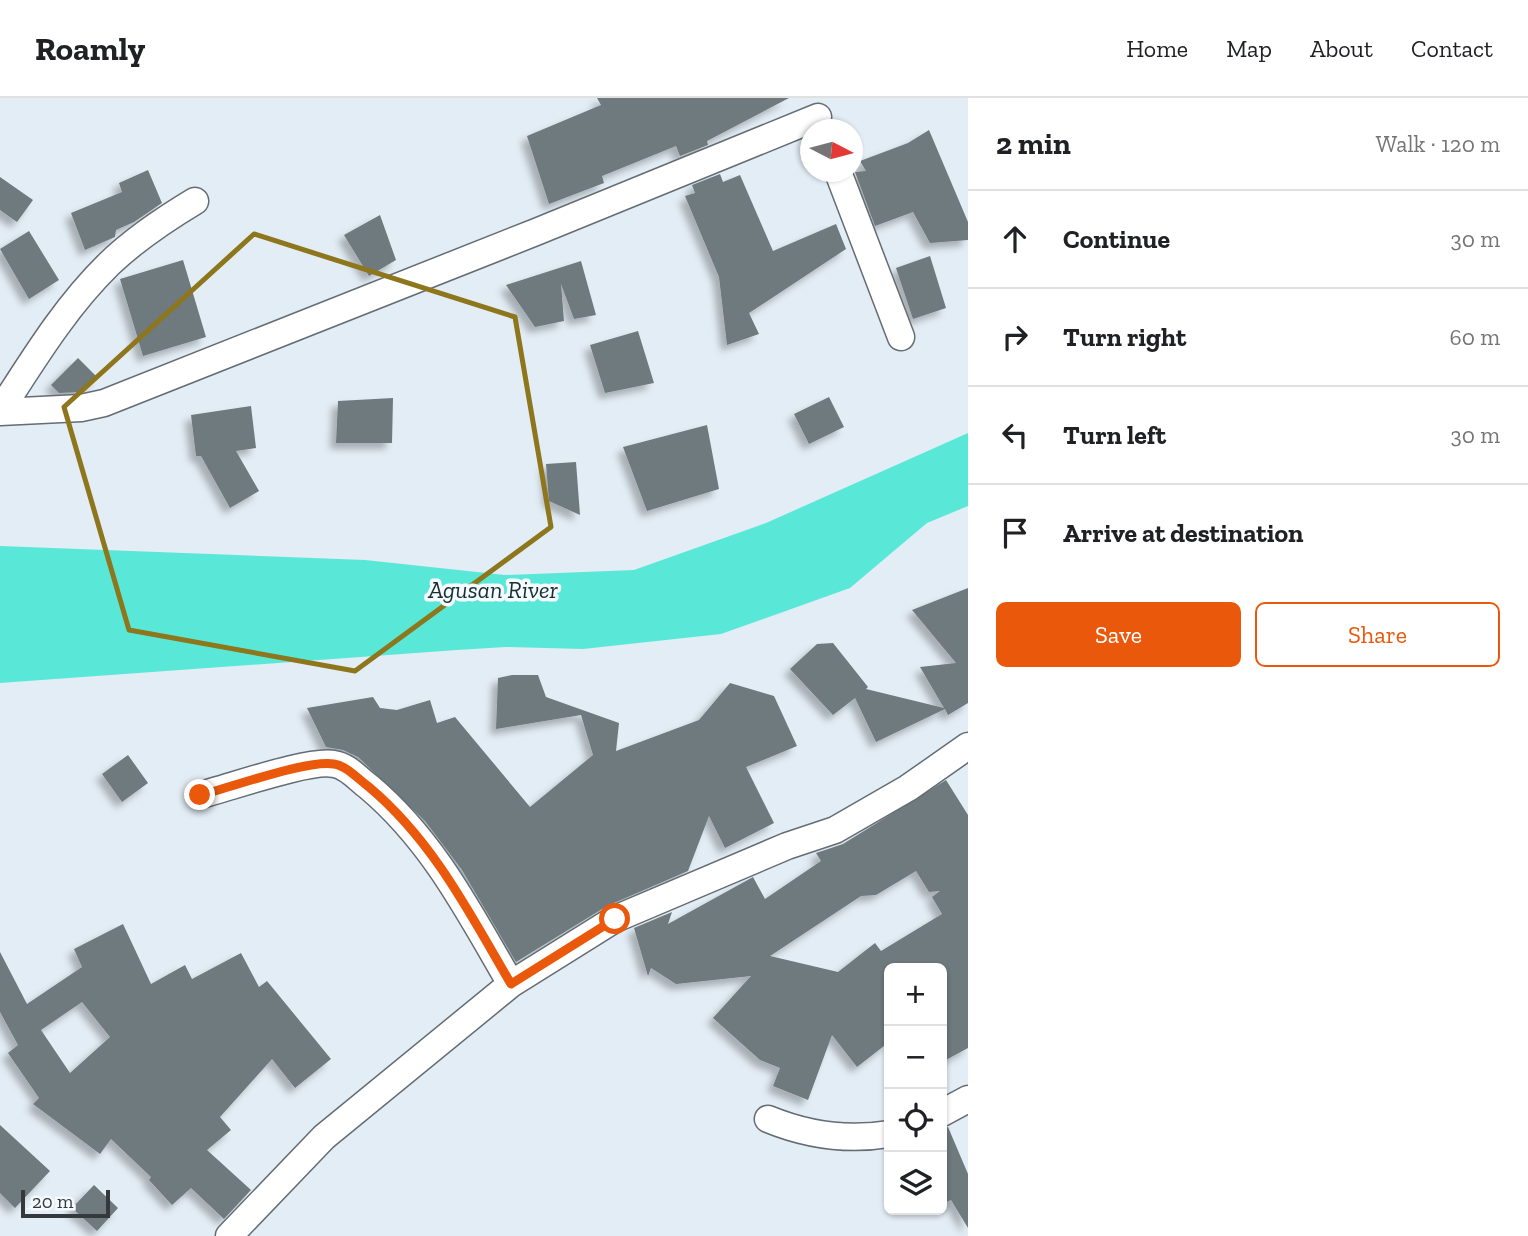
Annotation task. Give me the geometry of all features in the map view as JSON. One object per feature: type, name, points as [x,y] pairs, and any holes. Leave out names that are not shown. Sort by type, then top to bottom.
[{"type":"street","points":[[0,411],[80,408],[103,403],[536,232],[817,115]]},
{"type":"street","points":[[842,182],[901,337]]},
{"type":"street","points":[[0,411],[75,301],[110,263],[164,220],[195,201]]},
{"type":"street","points":[[229,1236],[324,1137],[511,984],[615,919],[787,846],[835,830],[908,788],[968,746]]},
{"type":"street","points":[[200,795],[308,764],[334,764],[347,769],[399,812],[424,842],[440,863],[511,984]]},
{"type":"street","points":[[947,1110],[968,1099]]},
{"type":"street","points":[[768,1119],[798,1131],[824,1136],[884,1134]]},
{"type":"highlighted area","points":[[254,234],[515,317],[551,527],[355,671],[129,630],[64,407]]},
{"type":"water","name":"Agusan River","points":[[968,433],[968,506],[927,523],[850,588],[721,634],[583,649],[506,647],[0,683],[0,546],[365,560],[505,575],[634,570],[766,523]]},
{"type":"building","points":[[597,98],[789,98],[707,141],[708,145],[680,156],[676,146],[602,176],[604,183],[549,204],[527,136],[601,105]]},
{"type":"building","points":[[929,130],[968,222],[968,240],[930,243],[913,212],[875,226],[859,182],[863,182],[863,171],[866,171],[863,160],[908,143]]},
{"type":"building","points":[[148,170],[162,203],[134,222],[116,230],[115,237],[85,250],[71,213],[122,192],[119,183]]},
{"type":"building","points":[[720,174],[723,182],[740,175],[773,251],[836,224],[846,249],[749,313],[759,334],[727,345],[719,277],[685,196],[695,193],[692,185]]},
{"type":"building","points":[[0,177],[33,200],[17,222],[0,210]]},
{"type":"building","points":[[380,215],[396,260],[369,276],[344,235]]},
{"type":"building","points":[[29,231],[59,280],[29,299],[0,249]]},
{"type":"building","points":[[930,256],[946,308],[913,319],[896,268]]},
{"type":"building","points":[[183,260],[206,337],[143,356],[120,279]]},
{"type":"building","points":[[581,261],[596,315],[574,319],[561,284],[564,321],[535,327],[506,285]]},
{"type":"building","points":[[638,331],[654,383],[605,393],[590,345]]},
{"type":"building","points":[[78,358],[97,377],[82,392],[59,393],[51,385]]},
{"type":"building","points":[[829,397],[844,427],[809,444],[794,414]]},
{"type":"building","points":[[393,398],[392,443],[336,443],[338,401]]},
{"type":"building","points":[[251,406],[256,448],[236,451],[259,491],[230,508],[201,456],[196,456],[191,415]]},
{"type":"building","points":[[707,425],[719,489],[647,511],[623,447]]},
{"type":"building","points":[[576,462],[580,515],[549,501],[546,464]]},
{"type":"building","points":[[968,588],[968,703],[948,715],[945,709],[876,742],[855,698],[833,715],[790,669],[817,644],[833,643],[868,687],[866,689],[944,708],[920,667],[956,663],[912,610]]},
{"type":"building","points":[[538,675],[546,697],[619,723],[616,751],[699,720],[730,683],[774,696],[797,746],[746,767],[774,823],[725,848],[709,816],[688,871],[607,906],[516,962],[462,870],[425,821],[358,757],[343,750],[326,747],[307,708],[373,697],[380,708],[397,710],[430,700],[437,723],[455,717],[530,807],[593,755],[581,715],[496,729],[498,678]]},
{"type":"building","points":[[128,755],[148,783],[122,802],[102,774]]},
{"type":"building","points":[[946,780],[968,815],[968,1048],[947,1059],[947,963],[884,963],[884,1046],[857,1067],[832,1035],[808,1100],[773,1086],[780,1068],[760,1060],[713,1018],[751,976],[676,984],[651,968],[648,976],[634,928],[672,912],[668,924],[753,877],[765,899],[821,861],[816,853],[843,844]],"holes":[[[916,871],[929,892],[940,891],[932,897],[942,914],[881,951],[875,943],[838,972],[770,956],[861,896],[876,895]]]},
{"type":"building","points":[[123,924],[151,984],[185,965],[192,979],[241,953],[259,987],[267,981],[331,1059],[295,1088],[272,1059],[220,1117],[231,1130],[207,1150],[251,1190],[224,1219],[191,1188],[172,1205],[149,1180],[151,1177],[111,1139],[100,1154],[33,1104],[39,1098],[8,1053],[18,1045],[0,1012],[0,952],[27,1004],[82,967],[74,949]],"holes":[[[82,1002],[110,1037],[70,1073],[41,1030]]]},
{"type":"building","points":[[0,1125],[50,1171],[15,1208],[0,1193]]},
{"type":"building","points":[[947,1127],[968,1174],[968,1228],[951,1200],[947,1202]]},
{"type":"building","points":[[94,1185],[118,1208],[97,1231],[72,1208]]},
{"type":"route","points":[[200,795],[308,764],[334,764],[347,769],[399,812],[424,842],[440,863],[511,984],[615,919]]}]
